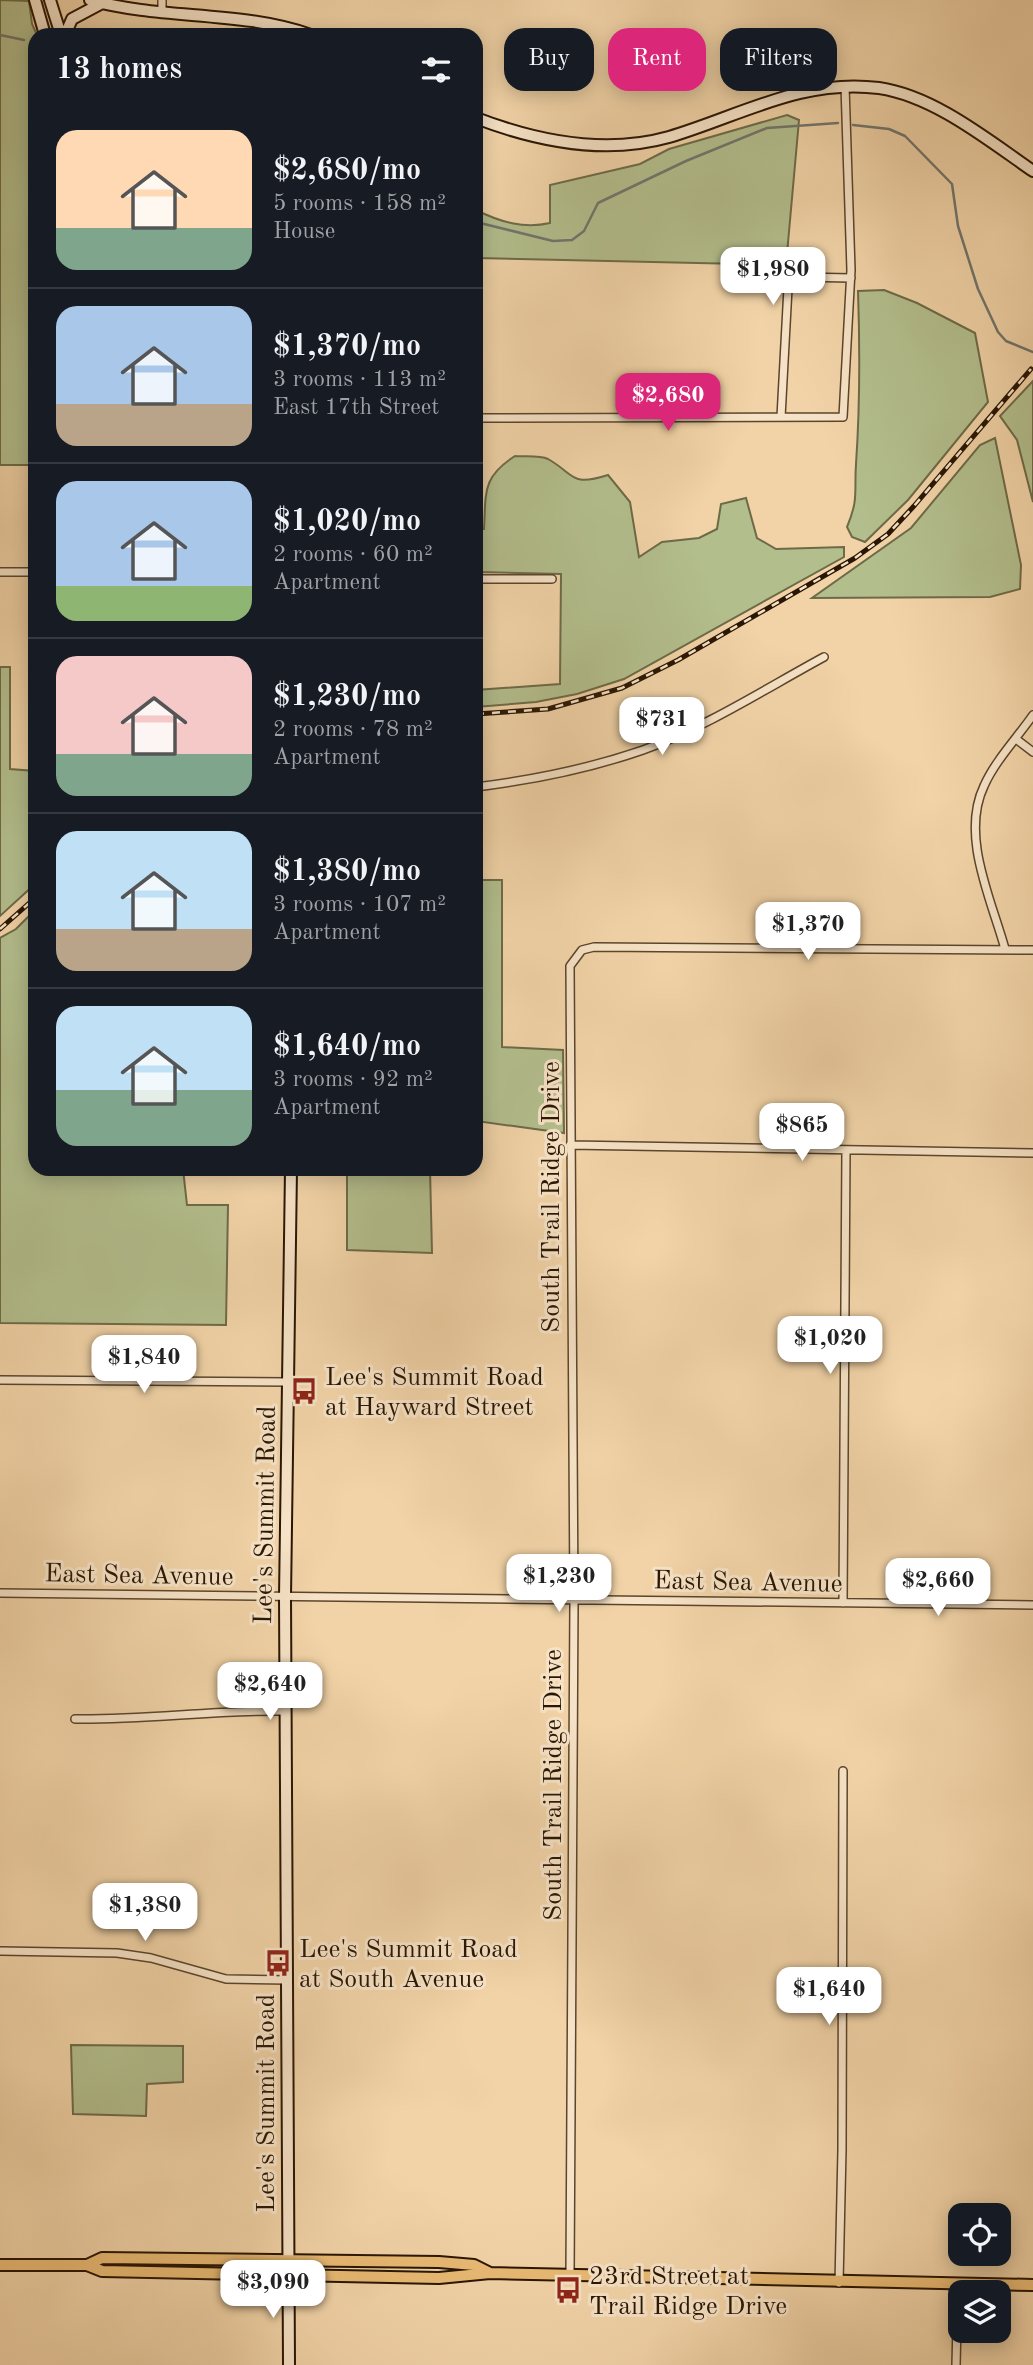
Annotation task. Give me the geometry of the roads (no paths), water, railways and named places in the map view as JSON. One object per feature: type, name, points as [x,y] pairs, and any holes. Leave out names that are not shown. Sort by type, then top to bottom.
[{"type":"main road","points":[[34,0],[43,28]]},
{"type":"main road","points":[[50,0],[60,28]]},
{"type":"main road","points":[[90,0],[162,6],[265,22],[286,28]]},
{"type":"main road","points":[[67,28],[72,19],[102,3]]},
{"type":"main road","points":[[483,120],[550,141],[631,143],[667,137],[782,96],[817,88],[845,86],[882,89],[958,118],[1033,171]]},
{"type":"main road","name":"Lee's Summit Road","points":[[289,2365],[285,1597],[291,1176]]},
{"type":"main road","points":[[87,2265],[102,2259],[289,2259],[439,2262],[474,2265],[490,2273]]},
{"type":"main road","points":[[0,2265],[87,2265],[102,2271],[439,2278],[490,2273],[948,2284]]},
{"type":"main road","points":[[1011,2285],[1033,2285]]},
{"type":"street","points":[[483,418],[844,417],[851,278],[845,86]]},
{"type":"street","points":[[781,417],[788,288],[799,277],[851,278]]},
{"type":"street","points":[[0,572],[28,572]]},
{"type":"street","points":[[483,579],[552,579]]},
{"type":"street","points":[[483,786],[526,781],[586,768],[645,749],[695,727],[824,657]]},
{"type":"street","points":[[1033,715],[984,785],[975,821],[977,848],[1005,949],[1033,950]]},
{"type":"street","points":[[1016,739],[1033,752]]},
{"type":"street","name":"South Trail Ridge Drive","points":[[570,2276],[573,1600],[570,966],[582,950],[594,947],[1005,949]]},
{"type":"street","points":[[570,1145],[1033,1153]]},
{"type":"street","points":[[843,1603],[846,1150]]},
{"type":"street","points":[[0,1380],[288,1382]]},
{"type":"street","name":"East Sea Avenue","points":[[0,1593],[1033,1605]]},
{"type":"street","points":[[75,1719],[138,1720],[219,1710],[285,1711]]},
{"type":"street","points":[[839,2283],[843,1771]]},
{"type":"street","points":[[0,1951],[117,1953],[151,1958],[226,1979],[287,1980]]},
{"type":"street","points":[[956,2343],[956,2365]]},
{"type":"waterway","points":[[0,35],[24,40]]},
{"type":"waterway","points":[[483,224],[553,241],[572,240],[584,231],[598,203],[686,161],[767,128],[838,123]]},
{"type":"waterway","points":[[853,125],[889,129],[905,136],[952,184],[958,226],[978,289],[998,332],[1006,341],[1033,352]]},
{"type":"railway","points":[[483,714],[548,709],[622,688],[678,660],[855,558],[888,534],[1031,369]]},
{"type":"railway","points":[[0,929],[28,904]]},
{"type":"place","name":"Lee's Summit Road at Hayward Street","points":[[304,1391]]},
{"type":"place","name":"Lee's Summit Road at South Avenue","points":[[278,1963]]},
{"type":"place","name":"23rd Street at Trail Ridge Drive","points":[[568,2290]]}]
